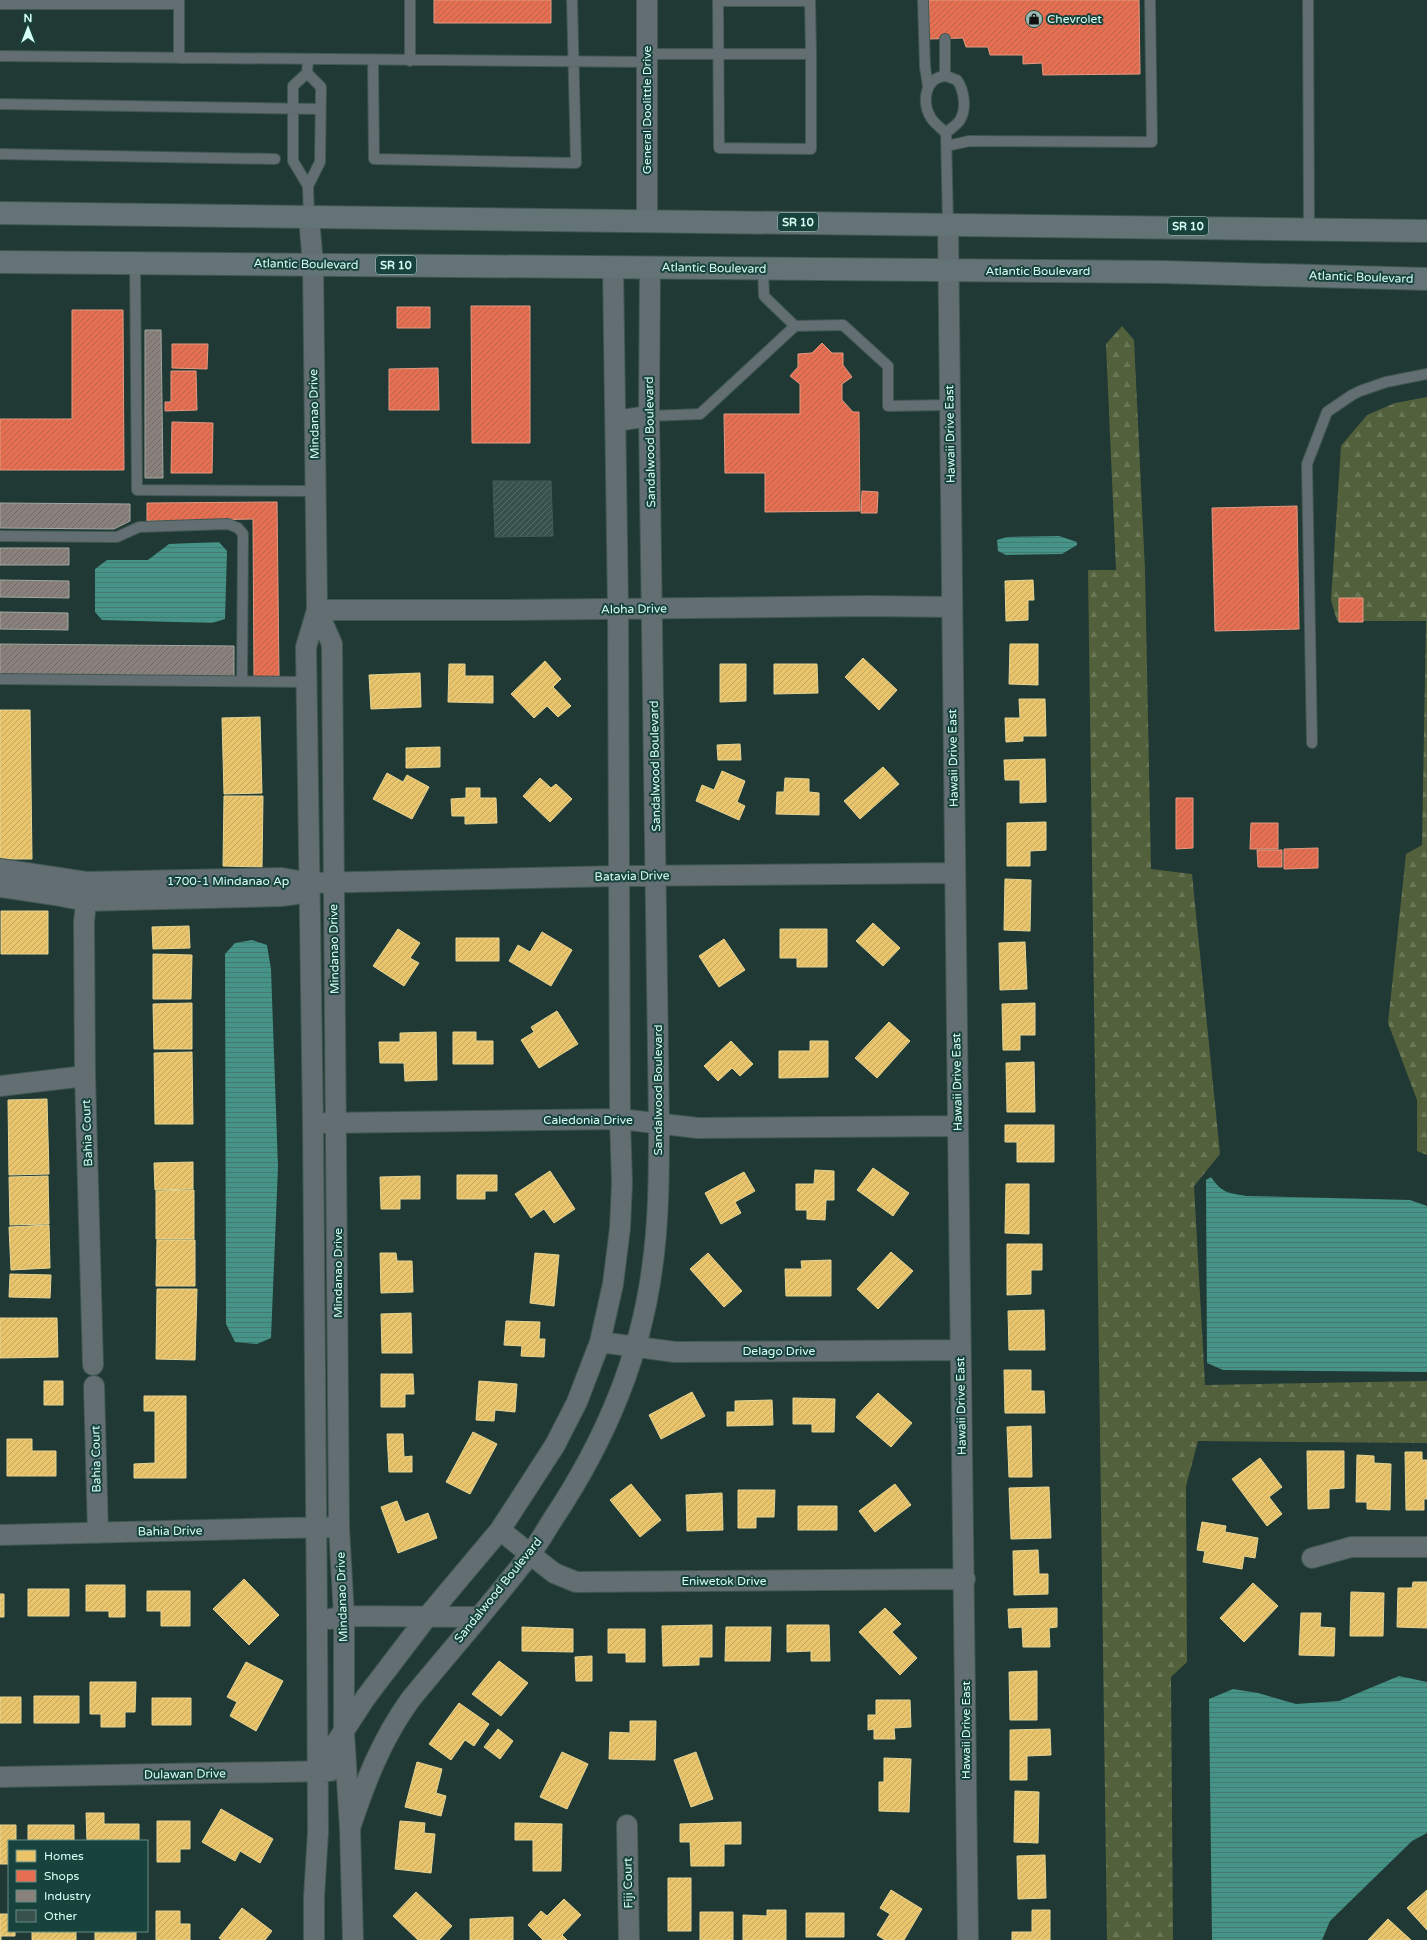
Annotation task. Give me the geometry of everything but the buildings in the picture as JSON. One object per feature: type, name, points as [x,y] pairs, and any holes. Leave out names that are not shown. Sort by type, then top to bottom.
[{"type":"highway","name":"SR 10","points":[[0,213],[309,218],[1309,228],[1427,231]]},
{"type":"highway","name":"Atlantic Boulevard","points":[[0,262],[1163,272],[1427,279]]},
{"type":"street","name":"General Doolittle Drive","points":[[647,0],[647,221]]},
{"type":"street","name":"Mindanao Drive","points":[[309,218],[313,264],[317,610],[306,647],[313,1123],[317,1621],[318,1832],[314,1897],[314,1940]]},
{"type":"street","name":"Hawaii Drive East","points":[[948,224],[954,873],[960,1350],[965,1579],[968,1940]]},
{"type":"street","points":[[317,1772],[344,1733],[366,1697],[427,1617],[500,1530],[555,1445],[577,1402],[600,1342],[613,1284],[620,1228],[622,1183],[618,876],[618,609],[613,267]]},
{"type":"street","name":"Sandalwood Boulevard","points":[[350,1828],[371,1769],[392,1725],[410,1700],[477,1617],[531,1553],[592,1456],[620,1391],[635,1348],[650,1278],[656,1235],[659,1188],[659,1123],[653,608],[649,416],[650,267]]},
{"type":"street","points":[[616,421],[649,416]]},
{"type":"street","name":"Aloha Drive","points":[[317,610],[868,606],[951,607]]},
{"type":"street","name":"Mindanao Drive","points":[[317,610],[332,644],[333,882],[337,1123],[339,1527],[344,1616],[344,1733],[350,1828],[352,1940]]},
{"type":"street","name":"1700-1 Mindanao Ap","points":[[0,869],[86,882],[282,878],[310,883]]},
{"type":"street","name":"Batavia Drive","points":[[310,883],[618,876],[954,873]]},
{"type":"street","name":"1700-1 Mindanao Ap","points":[[0,887],[86,901],[281,896],[296,894],[310,883]]},
{"type":"street","name":"Bahia Court","points":[[86,901],[84,922],[85,1076],[93,1365]]},
{"type":"street","points":[[0,1086],[85,1076]]},
{"type":"street","name":"Caledonia Drive","points":[[313,1123],[620,1118],[698,1128],[958,1126]]},
{"type":"street","name":"Delago Drive","points":[[600,1342],[635,1348],[675,1352],[960,1350]]},
{"type":"street","name":"Bahia Court","points":[[94,1386],[98,1533]]},
{"type":"street","name":"Bahia Drive","points":[[0,1535],[339,1527]]},
{"type":"street","name":"Eniwetok Drive","points":[[500,1530],[531,1553],[554,1573],[576,1582],[965,1579]]},
{"type":"street","points":[[1312,1558],[1351,1547],[1427,1547]]},
{"type":"street","points":[[317,1621],[344,1616],[477,1617]]},
{"type":"street","name":"Dulawan Drive","points":[[0,1776],[317,1772],[371,1769]]},
{"type":"street","name":"Fiji Court","points":[[626,1825],[629,1940]]},
{"type":"lane","points":[[410,0],[410,61]]},
{"type":"lane","points":[[373,60],[374,159],[576,163],[572,0]]},
{"type":"lane","points":[[923,0],[925,67],[928,86],[925,100],[931,118],[946,133],[948,224]]},
{"type":"lane","points":[[947,146],[969,141],[1152,142],[1150,0]]},
{"type":"lane","points":[[1308,0],[1309,228]]},
{"type":"lane","points":[[718,1],[810,1],[811,54],[811,149],[719,148],[718,1]]},
{"type":"lane","points":[[0,4],[179,2],[179,58]]},
{"type":"lane","points":[[945,39],[945,76]]},
{"type":"lane","points":[[0,56],[573,62],[719,54],[811,54]]},
{"type":"lane","points":[[308,60],[308,73],[320,87],[320,162],[308,186],[309,218]]},
{"type":"lane","points":[[308,73],[293,86],[293,161],[308,186]]},
{"type":"lane","points":[[928,86],[935,80],[945,76],[957,80],[963,89],[964,99],[961,119],[946,133]]},
{"type":"lane","points":[[0,104],[320,109]]},
{"type":"lane","points":[[0,154],[274,159]]},
{"type":"lane","points":[[135,262],[137,490],[315,491]]},
{"type":"lane","points":[[763,268],[764,296],[795,326]]},
{"type":"lane","points":[[649,416],[700,414],[795,326],[843,325],[888,366],[888,406],[950,405]]},
{"type":"lane","points":[[1312,743],[1307,464],[1328,412],[1352,394],[1386,382],[1427,374]]},
{"type":"lane","points":[[0,536],[110,537],[117,536],[138,524],[228,524],[238,528],[243,534],[242,681]]},
{"type":"lane","points":[[0,679],[306,682]]},
{"type":"green space","points":[[1122,326],[1134,340],[1145,570],[1151,869],[1192,874],[1220,1154],[1194,1186],[1205,1385],[1427,1381],[1427,1443],[1198,1441],[1186,1486],[1187,1662],[1171,1677],[1173,1940],[1107,1940],[1088,570],[1116,570],[1106,344]]},
{"type":"green space","points":[[1427,397],[1427,1155],[1417,1151],[1417,1100],[1388,1023],[1406,854],[1422,845],[1426,621],[1337,621],[1331,600],[1341,446],[1367,415],[1395,403]]},
{"type":"shaded area","points":[[1059,536],[1077,542],[1077,545],[1062,554],[1006,555],[998,551],[997,540],[1007,537]]},
{"type":"shaded area","points":[[219,542],[227,551],[225,619],[212,623],[102,620],[95,612],[95,569],[107,560],[148,560],[169,544]]},
{"type":"shaded area","points":[[252,940],[267,945],[271,969],[278,1167],[271,1338],[257,1344],[235,1342],[226,1324],[225,954],[235,943]]},
{"type":"shaded area","points":[[1211,1177],[1222,1189],[1235,1194],[1247,1196],[1410,1200],[1427,1206],[1427,1372],[1223,1370],[1207,1363],[1206,1180]]},
{"type":"shaded area","points":[[1399,1676],[1427,1682],[1427,1833],[1412,1841],[1330,1921],[1322,1940],[1212,1940],[1209,1699],[1233,1689],[1258,1693],[1296,1704],[1339,1701]]},
{"type":"place","name":"Chevrolet","points":[[1034,19]]}]
